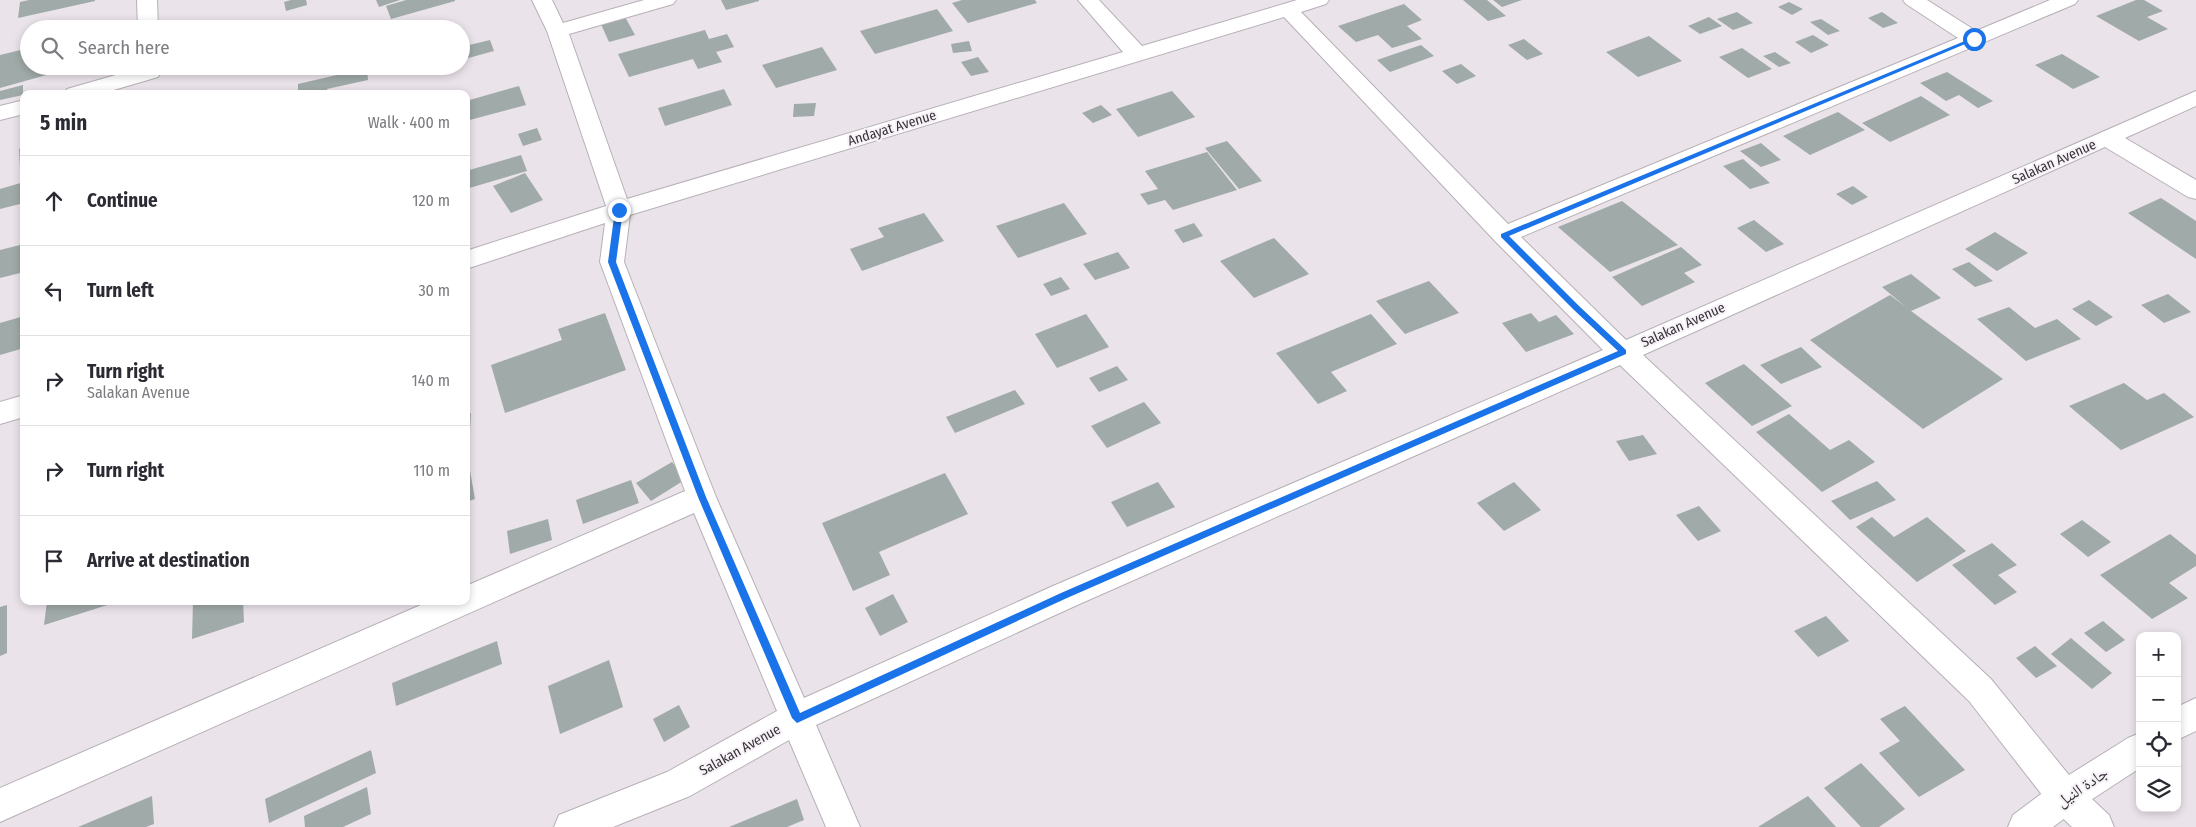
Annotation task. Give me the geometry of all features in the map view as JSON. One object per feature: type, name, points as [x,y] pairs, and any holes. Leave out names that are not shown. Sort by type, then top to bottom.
[{"type":"street","points":[[147,0],[148,20]]},
{"type":"street","points":[[542,0],[557,31],[619,210],[612,262],[702,497],[843,827]]},
{"type":"street","points":[[557,31],[666,0]]},
{"type":"street","points":[[1088,0],[1137,54]]},
{"type":"street","name":"Andayat Avenue","points":[[470,259],[619,210],[1319,0]]},
{"type":"street","points":[[1913,0],[1974,39]]},
{"type":"street","points":[[1504,235],[2068,0]]},
{"type":"street","points":[[1288,10],[1576,308],[1980,690],[2065,797],[2097,827]]},
{"type":"street","points":[[87,90],[132,75]]},
{"type":"street","points":[[150,75],[152,90]]},
{"type":"street","name":"Salakan Avenue","points":[[571,827],[678,784],[797,718],[1064,596],[1624,352],[2196,98]]},
{"type":"street","points":[[0,113],[20,108]]},
{"type":"street","points":[[2107,138],[2196,191]]},
{"type":"street","points":[[0,413],[20,407]]},
{"type":"street","points":[[470,599],[702,497]]},
{"type":"street","points":[[0,805],[456,605]]},
{"type":"street","points":[[2181,722],[2196,713]]},
{"type":"street","name":"جادة النيل","points":[[2025,827],[2065,797],[2136,752]]},
{"type":"building","points":[[29,0],[95,1],[18,18],[20,2]]},
{"type":"building","points":[[306,0],[307,5],[286,11],[284,2]]},
{"type":"building","points":[[376,0],[400,0],[379,7]]},
{"type":"building","points":[[406,0],[455,1],[391,19],[386,6]]},
{"type":"building","points":[[721,0],[759,0],[759,1],[726,10]]},
{"type":"building","points":[[962,0],[1035,0],[1037,3],[968,23],[952,3]]},
{"type":"building","points":[[1463,0],[1487,0],[1506,16],[1488,21]]},
{"type":"building","points":[[1493,0],[1522,0],[1502,7]]},
{"type":"building","points":[[2136,0],[2144,0],[2163,11],[2147,17],[2168,29],[2139,41],[2096,16]]},
{"type":"building","points":[[1789,2],[1803,9],[1792,15],[1778,7]]},
{"type":"building","points":[[1404,4],[1422,20],[1407,26],[1422,39],[1392,48],[1378,35],[1356,42],[1338,26]]},
{"type":"building","points":[[937,9],[953,31],[875,54],[860,31]]},
{"type":"building","points":[[1737,12],[1753,23],[1733,30],[1717,19]]},
{"type":"building","points":[[1882,12],[1898,23],[1883,28],[1868,18]]},
{"type":"building","points":[[624,15],[635,35],[609,42],[600,22]]},
{"type":"building","points":[[1709,17],[1722,26],[1700,34],[1688,26]]},
{"type":"building","points":[[1821,19],[1840,31],[1828,35],[1810,22]]},
{"type":"building","points":[[705,30],[709,39],[727,34],[734,47],[716,52],[722,62],[698,69],[693,59],[629,77],[618,54]]},
{"type":"building","points":[[1813,35],[1829,45],[1811,53],[1795,42]]},
{"type":"building","points":[[1649,36],[1682,61],[1638,77],[1606,52]]},
{"type":"building","points":[[1524,39],[1543,54],[1527,60],[1508,45]]},
{"type":"building","points":[[490,40],[494,51],[470,58],[470,45]]},
{"type":"building","points":[[969,41],[972,51],[953,53],[951,44]]},
{"type":"building","points":[[1421,45],[1434,56],[1390,72],[1377,60]]},
{"type":"building","points":[[822,47],[837,70],[776,88],[762,65]]},
{"type":"building","points":[[1742,48],[1772,69],[1748,78],[1719,57]]},
{"type":"building","points":[[20,50],[20,75],[46,75],[0,88],[0,55]]},
{"type":"building","points":[[1775,52],[1791,63],[1779,67],[1763,56]]},
{"type":"building","points":[[2062,54],[2100,77],[2073,89],[2035,65]]},
{"type":"building","points":[[978,57],[989,72],[971,76],[961,62]]},
{"type":"building","points":[[1461,64],[1476,76],[1457,84],[1442,71]]},
{"type":"building","points":[[1947,72],[1993,101],[1978,108],[1959,95],[1946,101],[1920,83]]},
{"type":"building","points":[[337,75],[368,75],[368,80],[327,90],[298,90],[298,84]]},
{"type":"building","points":[[23,85],[23,90],[20,90],[20,96],[0,100],[0,91]]},
{"type":"building","points":[[519,86],[526,105],[470,120],[470,100]]},
{"type":"building","points":[[724,89],[732,105],[665,126],[658,108]]},
{"type":"building","points":[[1172,91],[1195,117],[1138,137],[1116,109]]},
{"type":"building","points":[[1921,96],[1950,115],[1890,142],[1862,123]]},
{"type":"building","points":[[816,103],[814,116],[793,117],[794,104]]},
{"type":"building","points":[[1101,105],[1112,115],[1093,123],[1082,113]]},
{"type":"building","points":[[1838,112],[1865,130],[1810,155],[1783,136]]},
{"type":"building","points":[[537,128],[542,140],[523,146],[518,134]]},
{"type":"building","points":[[1227,141],[1262,181],[1239,189],[1205,148]]},
{"type":"building","points":[[1761,143],[1781,160],[1761,167],[1740,151]]},
{"type":"building","points":[[1207,152],[1237,190],[1173,210],[1165,200],[1148,205],[1140,194],[1158,189],[1145,171]]},
{"type":"building","points":[[521,155],[527,171],[470,188],[470,170]]},
{"type":"building","points":[[1743,159],[1770,183],[1750,189],[1723,166]]},
{"type":"building","points":[[525,173],[543,200],[511,213],[493,186]]},
{"type":"building","points":[[20,183],[20,204],[0,209],[0,189]]},
{"type":"building","points":[[1853,186],[1868,197],[1852,205],[1836,194]]},
{"type":"building","points":[[2161,198],[2196,221],[2196,259],[2128,213]]},
{"type":"building","points":[[1622,201],[1678,245],[1610,272],[1558,227]]},
{"type":"building","points":[[1064,203],[1087,234],[1018,258],[996,226]]},
{"type":"building","points":[[924,213],[944,241],[862,271],[850,249],[884,237],[878,228]]},
{"type":"building","points":[[1754,220],[1784,244],[1766,252],[1737,228]]},
{"type":"building","points":[[1194,223],[1203,236],[1183,243],[1174,230]]},
{"type":"building","points":[[1995,232],[2028,253],[1997,271],[1965,249]]},
{"type":"building","points":[[1274,238],[1309,274],[1254,298],[1220,261]]},
{"type":"building","points":[[20,245],[20,273],[0,278],[0,250]]},
{"type":"building","points":[[1681,247],[1702,265],[1684,273],[1695,282],[1642,306],[1612,277]]},
{"type":"building","points":[[1118,252],[1130,268],[1095,280],[1083,264]]},
{"type":"building","points":[[1969,262],[1993,281],[1975,287],[1952,269]]},
{"type":"building","points":[[1911,274],[1941,298],[1911,311],[2003,379],[1923,429],[1810,340],[1890,295],[1906,307],[1882,287]]},
{"type":"building","points":[[1061,277],[1070,289],[1051,296],[1043,284]]},
{"type":"building","points":[[1429,281],[1459,313],[1405,334],[1376,301]]},
{"type":"building","points":[[2168,294],[2191,312],[2164,323],[2141,305]]},
{"type":"building","points":[[2089,300],[2113,317],[2096,326],[2072,309]]},
{"type":"building","points":[[2009,307],[2035,328],[2057,319],[2081,339],[2026,361],[1977,319]]},
{"type":"building","points":[[605,313],[626,370],[505,413],[491,365],[562,340],[558,329]]},
{"type":"building","points":[[1531,313],[1539,322],[1556,315],[1574,334],[1526,352],[1502,323]]},
{"type":"building","points":[[1086,314],[1109,347],[1057,368],[1035,334]]},
{"type":"building","points":[[1371,314],[1397,344],[1331,372],[1347,391],[1318,404],[1276,353]]},
{"type":"building","points":[[20,317],[20,349],[0,355],[0,323]]},
{"type":"building","points":[[1801,347],[1822,367],[1781,384],[1760,365]]},
{"type":"building","points":[[1744,364],[1792,406],[1752,426],[1705,383]]},
{"type":"building","points":[[1117,366],[1128,380],[1099,392],[1089,378]]},
{"type":"building","points":[[2124,383],[2147,400],[2164,393],[2194,417],[2121,450],[2069,406]]},
{"type":"building","points":[[1015,390],[1025,404],[955,433],[946,417]]},
{"type":"building","points":[[1144,402],[1161,423],[1107,448],[1091,426]]},
{"type":"building","points":[[1789,414],[1830,450],[1849,440],[1875,462],[1822,492],[1756,432]]},
{"type":"building","points":[[1643,435],[1657,454],[1629,461],[1616,441]]},
{"type":"building","points":[[672,462],[686,479],[651,501],[636,483]]},
{"type":"building","points":[[470,471],[475,499],[470,501]]},
{"type":"building","points":[[945,473],[968,514],[879,552],[890,575],[853,591],[822,523]]},
{"type":"building","points":[[631,480],[639,503],[583,524],[576,500]]},
{"type":"building","points":[[1877,481],[1896,500],[1850,520],[1831,501]]},
{"type":"building","points":[[1158,482],[1175,507],[1127,527],[1111,502]]},
{"type":"building","points":[[1514,482],[1541,510],[1504,531],[1477,503]]},
{"type":"building","points":[[1699,506],[1721,531],[1698,541],[1676,515]]},
{"type":"building","points":[[1872,517],[1894,537],[1927,517],[1966,551],[1917,582],[1856,527]]},
{"type":"building","points":[[548,519],[552,540],[510,554],[507,531]]},
{"type":"building","points":[[2082,520],[2111,542],[2088,557],[2060,534]]},
{"type":"building","points":[[2170,534],[2196,555],[2196,566],[2169,583],[2188,598],[2152,619],[2100,575]]},
{"type":"building","points":[[1992,543],[2017,565],[1998,575],[2017,592],[1995,605],[1952,565]]},
{"type":"building","points":[[893,594],[908,622],[880,636],[865,608]]},
{"type":"building","points":[[7,605],[7,653],[0,656],[0,607]]},
{"type":"building","points":[[46,605],[107,605],[44,625]]},
{"type":"building","points":[[193,605],[243,605],[244,622],[192,639]]},
{"type":"building","points":[[1826,616],[1849,641],[1818,657],[1794,631]]},
{"type":"building","points":[[2103,621],[2125,640],[2106,652],[2084,633]]},
{"type":"building","points":[[2071,638],[2112,673],[2092,689],[2051,654]]},
{"type":"building","points":[[497,641],[502,664],[396,706],[392,683]]},
{"type":"building","points":[[2035,646],[2057,666],[2036,678],[2016,658]]},
{"type":"building","points":[[609,660],[623,707],[560,734],[548,686]]},
{"type":"building","points":[[679,705],[690,727],[664,742],[653,719]]},
{"type":"building","points":[[1905,706],[1965,770],[1919,797],[1879,753],[1900,741],[1880,719]]},
{"type":"building","points":[[371,750],[376,773],[269,823],[265,799]]},
{"type":"building","points":[[1861,763],[1905,809],[1879,827],[1861,827],[1824,788]]},
{"type":"building","points":[[367,787],[371,814],[343,827],[305,827],[304,816]]},
{"type":"building","points":[[152,796],[154,824],[146,827],[78,827]]},
{"type":"building","points":[[1808,796],[1836,827],[1758,827]]},
{"type":"building","points":[[797,799],[804,820],[787,827],[729,827]]},
{"type":"route","points":[[619,210],[612,262],[702,497],[797,718],[1064,596],[1624,352],[1576,308],[1504,235],[1974,39]]}]
